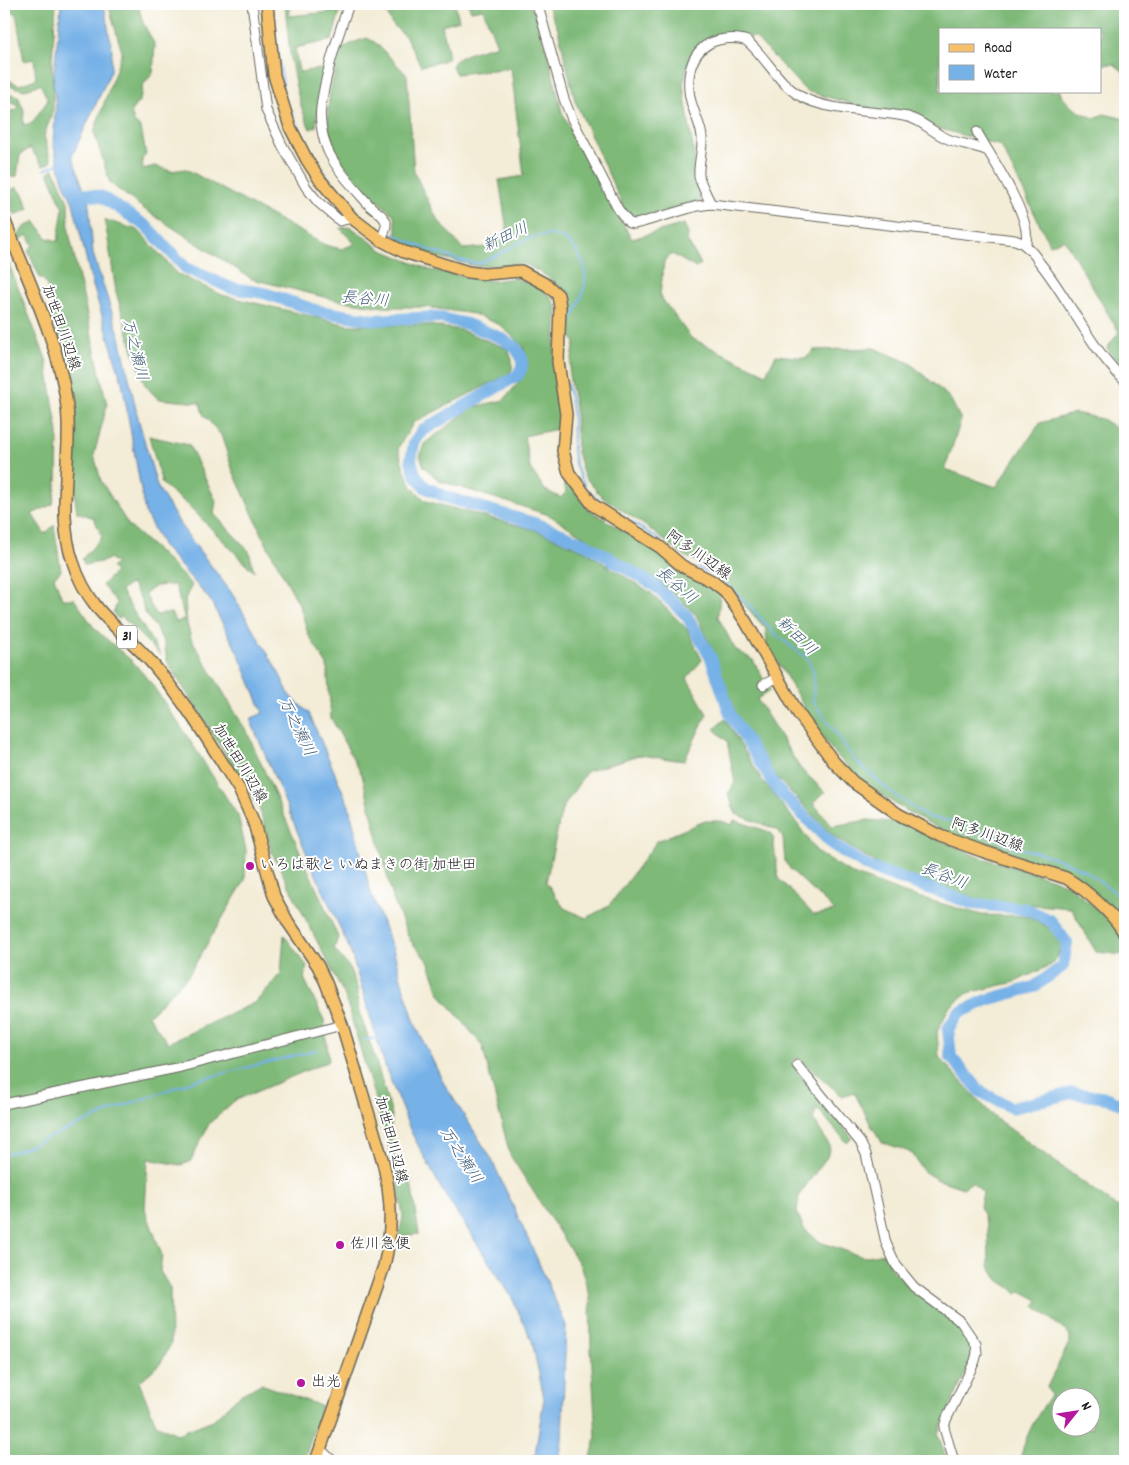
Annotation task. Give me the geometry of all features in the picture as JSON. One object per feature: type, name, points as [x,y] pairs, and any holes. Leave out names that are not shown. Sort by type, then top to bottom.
[{"type":"main road","points":[[267,4],[274,75],[290,127],[320,180],[352,218],[379,239]]},
{"type":"main road","name":"加世田川辺線","points":[[4,219],[52,342],[64,390],[68,420],[65,514],[68,546],[79,578],[97,607],[142,652],[178,695],[240,789],[254,822],[274,896],[288,922],[318,966],[326,983],[342,1025],[383,1162],[388,1186],[391,1228],[384,1266],[316,1461]]},
{"type":"main road","name":"阿多川辺線","points":[[379,239],[404,252],[468,272],[485,274],[521,271],[548,285],[558,295],[560,307],[558,362],[566,414],[563,451],[569,474],[593,505],[660,547],[682,566],[712,581],[725,592],[746,622],[798,712],[833,762],[862,789],[898,814],[940,836],[1066,878],[1077,884],[1117,922],[1125,935]]},
{"type":"street","points":[[252,4],[266,110],[295,170],[318,202],[340,221],[352,218]]},
{"type":"street","points":[[348,4],[320,108],[321,122],[329,154],[340,171],[354,189],[386,221],[386,228],[379,239]]},
{"type":"street","points":[[535,4],[540,13],[564,99],[572,119],[624,218],[628,222],[635,224],[697,206],[711,204],[1016,240],[1026,246],[1051,276],[1104,358],[1125,381]]},
{"type":"street","points":[[711,204],[699,175],[702,138],[692,106],[688,83],[694,56],[714,42],[731,38],[748,41],[788,88],[812,102],[826,106],[910,118],[922,122],[948,139],[988,151]]},
{"type":"street","points":[[977,132],[1023,218],[1026,230],[1026,246]]},
{"type":"street","points":[[763,685],[778,677]]},
{"type":"street","points":[[4,1104],[181,1067],[342,1025]]},
{"type":"street","points":[[796,1065],[860,1142],[866,1154],[886,1244],[896,1265],[914,1287],[961,1322],[976,1344],[977,1353],[975,1361],[946,1420],[944,1428],[954,1461]]},
{"type":"street","points":[[320,1449],[333,1461]]},
{"type":"green space","points":[[4,4],[56,4],[52,61],[53,110],[44,136],[51,162],[43,166],[30,148],[20,155],[17,176],[4,178],[4,142],[6,142],[8,111],[17,110],[18,105],[4,100],[4,94],[9,93],[18,96],[24,110],[23,125],[32,123],[48,100],[40,84],[24,90],[4,84],[4,78],[19,85],[36,79],[34,59],[24,61],[16,13],[4,9]]},
{"type":"green space","points":[[108,4],[140,4],[139,8],[143,23],[155,45],[153,73],[143,85],[140,100],[131,111],[134,122],[141,128],[146,155],[142,159],[143,169],[155,166],[171,171],[186,169],[325,245],[341,249],[355,244],[340,228],[351,227],[382,250],[430,270],[492,281],[514,278],[537,286],[550,296],[557,308],[554,367],[562,428],[524,436],[530,468],[545,490],[561,498],[566,492],[562,472],[588,509],[659,553],[685,575],[700,579],[720,594],[718,617],[735,649],[753,660],[770,691],[757,699],[800,768],[825,792],[813,803],[832,826],[868,820],[903,823],[976,856],[1053,879],[1071,887],[1119,931],[1125,945],[1125,955],[1096,952],[1071,908],[980,900],[882,867],[835,838],[776,777],[736,716],[716,658],[696,615],[669,589],[549,515],[440,481],[424,467],[420,456],[424,444],[473,407],[504,400],[525,374],[528,362],[523,346],[500,325],[474,314],[425,307],[384,307],[336,300],[252,279],[144,209],[110,183],[94,132],[122,52]]},
{"type":"green space","points":[[285,4],[288,4],[290,16],[340,11],[332,40],[295,48],[299,72],[327,68],[316,127],[310,129],[295,83]]},
{"type":"green space","points":[[384,4],[455,4],[459,20],[442,25],[449,56],[443,61],[421,66],[406,37],[391,23]]},
{"type":"green space","points":[[468,4],[529,4],[537,19],[548,55],[562,112],[603,191],[632,239],[684,224],[688,234],[687,241],[701,264],[696,268],[672,254],[664,261],[660,296],[691,338],[766,374],[776,355],[806,358],[814,350],[874,348],[910,363],[950,398],[961,420],[945,469],[996,487],[1040,423],[1075,413],[1102,419],[1125,434],[1125,926],[1108,905],[1075,875],[1061,869],[990,851],[952,836],[898,806],[867,785],[828,745],[767,644],[766,629],[709,565],[686,557],[643,524],[602,497],[584,476],[577,452],[575,407],[569,375],[575,342],[567,331],[567,301],[560,286],[525,264],[475,266],[434,256],[398,241],[394,215],[351,174],[335,148],[330,134],[328,120],[329,102],[341,49],[367,38],[376,43],[407,75],[414,172],[437,219],[463,249],[487,247],[507,230],[499,180],[524,176],[511,68],[456,74],[452,67],[454,62],[464,55],[497,45],[483,9],[471,11]]},
{"type":"green space","points":[[547,4],[1125,4],[1125,73],[1114,64],[1102,65],[1102,28],[939,28],[939,92],[1061,92],[1068,103],[1075,109],[1094,118],[1104,114],[1125,119],[1125,373],[1107,348],[1119,332],[1064,239],[1050,245],[1001,146],[806,91],[755,37],[714,38],[691,54],[683,84],[701,201],[639,219],[628,217],[575,101],[558,29]]},
{"type":"green space","points":[[54,169],[68,202],[69,233],[107,405],[94,455],[101,481],[129,526],[192,585],[185,599],[187,624],[191,638],[248,734],[338,937],[334,949],[349,967],[357,988],[358,1008],[392,1115],[390,1134],[396,1161],[410,1176],[419,1234],[399,1236],[403,1217],[397,1175],[345,996],[272,853],[259,807],[167,662],[164,643],[144,612],[142,601],[131,583],[121,591],[161,656],[122,617],[118,619],[113,613],[117,603],[102,585],[115,572],[111,568],[116,563],[109,558],[105,561],[85,565],[82,559],[102,537],[94,518],[77,512],[73,483],[76,425],[73,385],[52,319],[52,300],[45,281],[40,278],[28,251],[33,245],[27,235],[19,241],[18,237],[23,228],[35,221],[47,238],[58,241],[63,208],[48,172]],"holes":[[[175,585],[185,619],[176,622],[171,613],[156,615],[145,594],[156,586]]]},
{"type":"green space","points":[[17,187],[19,192],[22,192],[29,209],[15,215],[13,210],[8,213],[4,204],[4,193]]},
{"type":"green space","points":[[105,220],[138,230],[178,274],[222,295],[348,325],[429,325],[461,330],[508,349],[512,360],[512,370],[507,375],[414,422],[398,448],[412,487],[426,501],[535,530],[583,550],[651,593],[687,629],[702,660],[687,678],[707,714],[684,761],[640,755],[587,771],[562,809],[546,882],[564,908],[586,918],[609,906],[657,841],[705,821],[721,821],[732,825],[734,820],[770,832],[773,837],[778,878],[814,915],[835,911],[791,870],[785,862],[783,837],[778,830],[736,814],[728,794],[735,783],[727,741],[714,729],[725,719],[762,780],[796,822],[817,852],[850,873],[904,893],[982,915],[1027,916],[1045,925],[1056,934],[1062,943],[1057,958],[1051,965],[1015,982],[968,993],[949,1008],[937,1032],[939,1057],[994,1117],[1125,1213],[1125,1461],[1032,1461],[1021,1456],[1033,1424],[1051,1395],[1047,1387],[1070,1341],[1070,1335],[1035,1306],[1038,1300],[1021,1291],[1017,1294],[997,1279],[989,1266],[988,1230],[980,1206],[983,1193],[972,1182],[963,1188],[936,1179],[923,1171],[912,1153],[882,1142],[854,1092],[842,1096],[797,1057],[792,1063],[799,1074],[852,1138],[847,1143],[817,1108],[813,1119],[830,1146],[827,1157],[799,1195],[797,1212],[804,1229],[820,1242],[863,1257],[884,1253],[892,1269],[911,1289],[959,1324],[973,1345],[970,1363],[938,1434],[947,1461],[590,1461],[596,1437],[590,1296],[580,1265],[510,1155],[482,1045],[440,994],[429,963],[410,940],[393,899],[362,775],[331,718],[327,665],[308,634],[300,606],[267,545],[233,471],[221,435],[203,414],[200,403],[158,399],[145,385],[116,292]]},
{"type":"green space","points":[[4,252],[46,359],[58,433],[57,480],[53,504],[32,514],[45,534],[54,525],[61,571],[54,577],[62,599],[74,599],[95,629],[133,662],[151,683],[238,816],[246,850],[245,880],[188,976],[148,1016],[168,1043],[256,1002],[281,973],[284,935],[307,966],[304,978],[324,1020],[329,1061],[234,1101],[209,1124],[190,1162],[180,1165],[148,1159],[145,1209],[162,1255],[160,1271],[170,1288],[171,1344],[160,1364],[139,1382],[156,1424],[177,1434],[213,1420],[240,1395],[261,1384],[321,1406],[304,1461],[4,1461]]},
{"type":"green space","points":[[149,436],[189,445],[216,501],[214,514],[249,551],[254,572],[188,505],[162,484]]},
{"type":"water","name":"万之瀬川","points":[[61,4],[104,4],[112,50],[111,71],[72,156],[89,204],[93,254],[120,337],[137,414],[157,486],[183,529],[231,592],[277,669],[290,696],[309,713],[349,806],[370,890],[394,952],[416,1026],[443,1082],[491,1158],[566,1325],[562,1440],[559,1461],[534,1461],[544,1398],[532,1341],[511,1296],[442,1190],[411,1132],[386,1069],[350,950],[311,864],[250,719],[263,713],[238,653],[210,600],[163,546],[145,513],[122,382],[91,279],[73,203],[63,181],[53,143],[56,104],[53,83]]},
{"type":"waterway","name":"新田川","points":[[276,42],[283,84]]},
{"type":"waterway","name":"新田川","points":[[291,110],[297,126],[322,169],[366,221]]},
{"type":"waterway","points":[[44,170],[60,163]]},
{"type":"waterway","name":"長谷川","points":[[79,193],[102,197],[146,226],[186,268],[231,288],[264,293],[318,311],[374,320],[437,317],[467,324],[501,338],[515,347],[522,358],[522,367],[518,375],[422,431],[414,443],[411,460],[415,474],[425,487],[446,497],[537,524],[586,544],[654,585],[687,616],[711,658],[730,714],[777,789],[833,845],[868,867],[974,904],[1027,909],[1051,921],[1067,943],[1063,966],[1034,987],[987,1000],[959,1013],[948,1029],[951,1057],[981,1092],[1012,1108],[1072,1093],[1107,1098],[1125,1106]]},
{"type":"waterway","name":"新田川","points":[[393,234],[448,257],[480,263],[533,237],[555,235],[563,238],[579,255],[585,274],[583,292],[568,327]]},
{"type":"waterway","name":"新田川","points":[[564,359],[564,369]]},
{"type":"waterway","name":"新田川","points":[[567,383],[573,414],[575,460],[585,485]]},
{"type":"waterway","name":"新田川","points":[[589,491],[605,505],[661,541]]},
{"type":"waterway","name":"新田川","points":[[698,568],[714,573],[749,605],[774,633],[808,659],[814,674],[813,702],[855,760],[889,791],[927,817],[967,824],[1013,847],[1044,854],[1087,872],[1120,896],[1125,905]]},
{"type":"waterway","points":[[364,1040],[377,1038]]},
{"type":"waterway","points":[[4,1154],[17,1151],[118,1108],[193,1081],[317,1050]]},
{"type":"place","name":"いろは歌と いぬまきの街 加世田","points":[[250,866]]},
{"type":"place","name":"佐川急便","points":[[340,1245]]},
{"type":"place","name":"出光","points":[[301,1383]]}]
